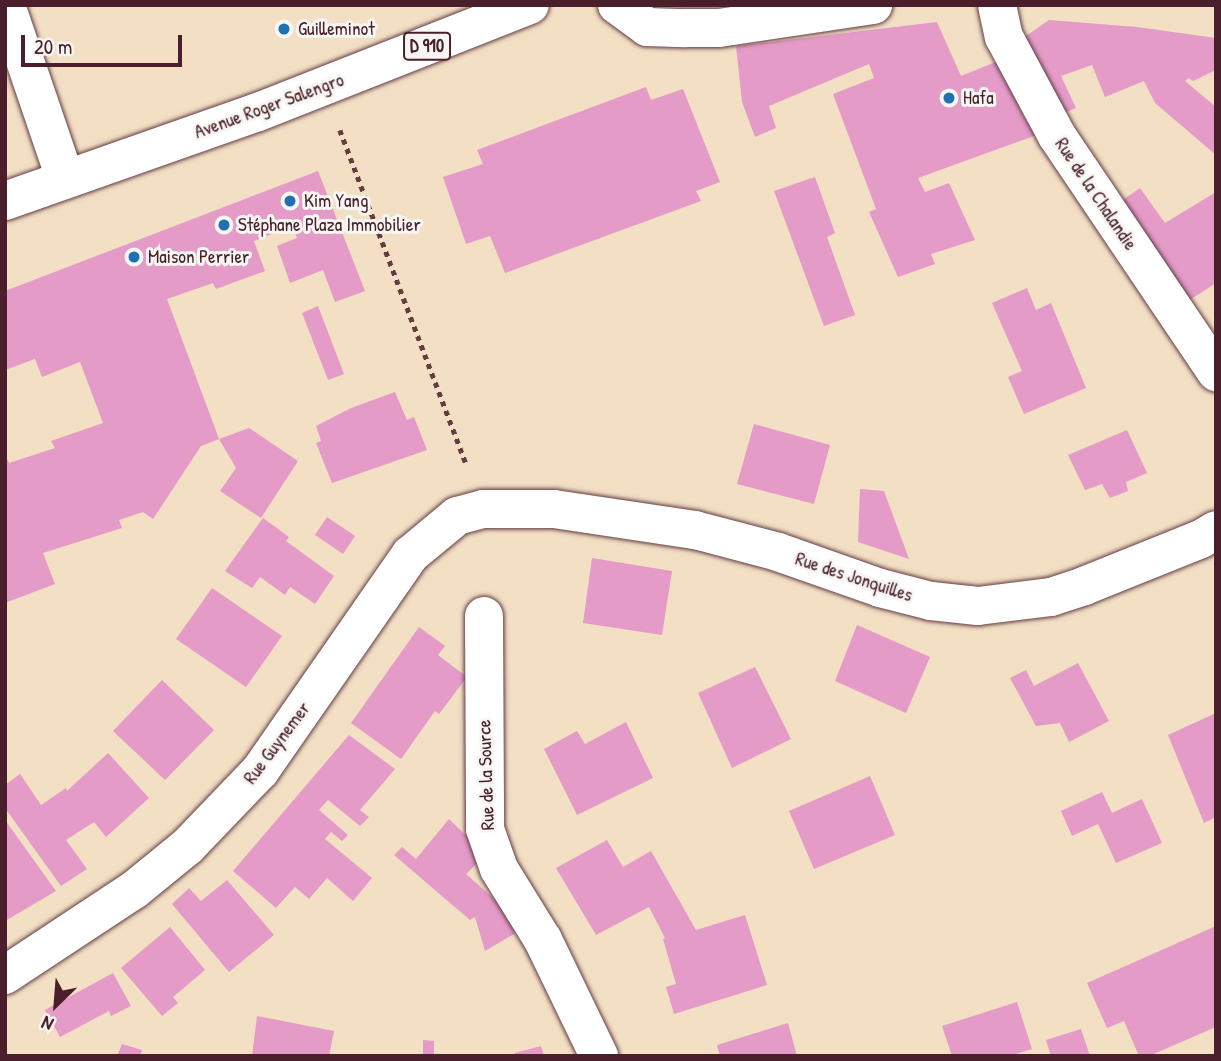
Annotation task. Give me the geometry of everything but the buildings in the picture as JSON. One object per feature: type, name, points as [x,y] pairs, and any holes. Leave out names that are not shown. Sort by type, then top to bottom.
[{"type":"street","points":[[6,5],[65,178]]},
{"type":"street","name":"Avenue Roger Salengro","points":[[5,201],[324,87],[530,5]]},
{"type":"street","points":[[617,5],[647,27],[685,28],[719,28],[873,5]]},
{"type":"street","name":"Rue de la Chalandie","points":[[997,5],[1004,37],[1057,136],[1216,372]]},
{"type":"street","name":"Rue des Jonquilles","points":[[483,509],[554,509],[695,530],[778,552],[880,588],[932,601],[978,606],[1051,597],[1201,539],[1216,530]]},
{"type":"street","name":"Rue Guynemer","points":[[5,975],[134,890],[188,846],[260,771],[410,555],[457,516],[483,509]]},
{"type":"street","name":"Rue de la Source","points":[[485,616],[485,829],[499,869],[542,940],[599,1056]]},
{"type":"path","points":[[324,87],[483,509]]},
{"type":"place","name":"Guilleminot","points":[[284,29]]},
{"type":"place","name":"Hafa","points":[[949,98]]},
{"type":"place","name":"Kim Yang","points":[[290,201]]},
{"type":"place","name":"Stéphane Plaza Immobilier","points":[[224,225]]},
{"type":"place","name":"Maison Perrier","points":[[134,257]]}]
